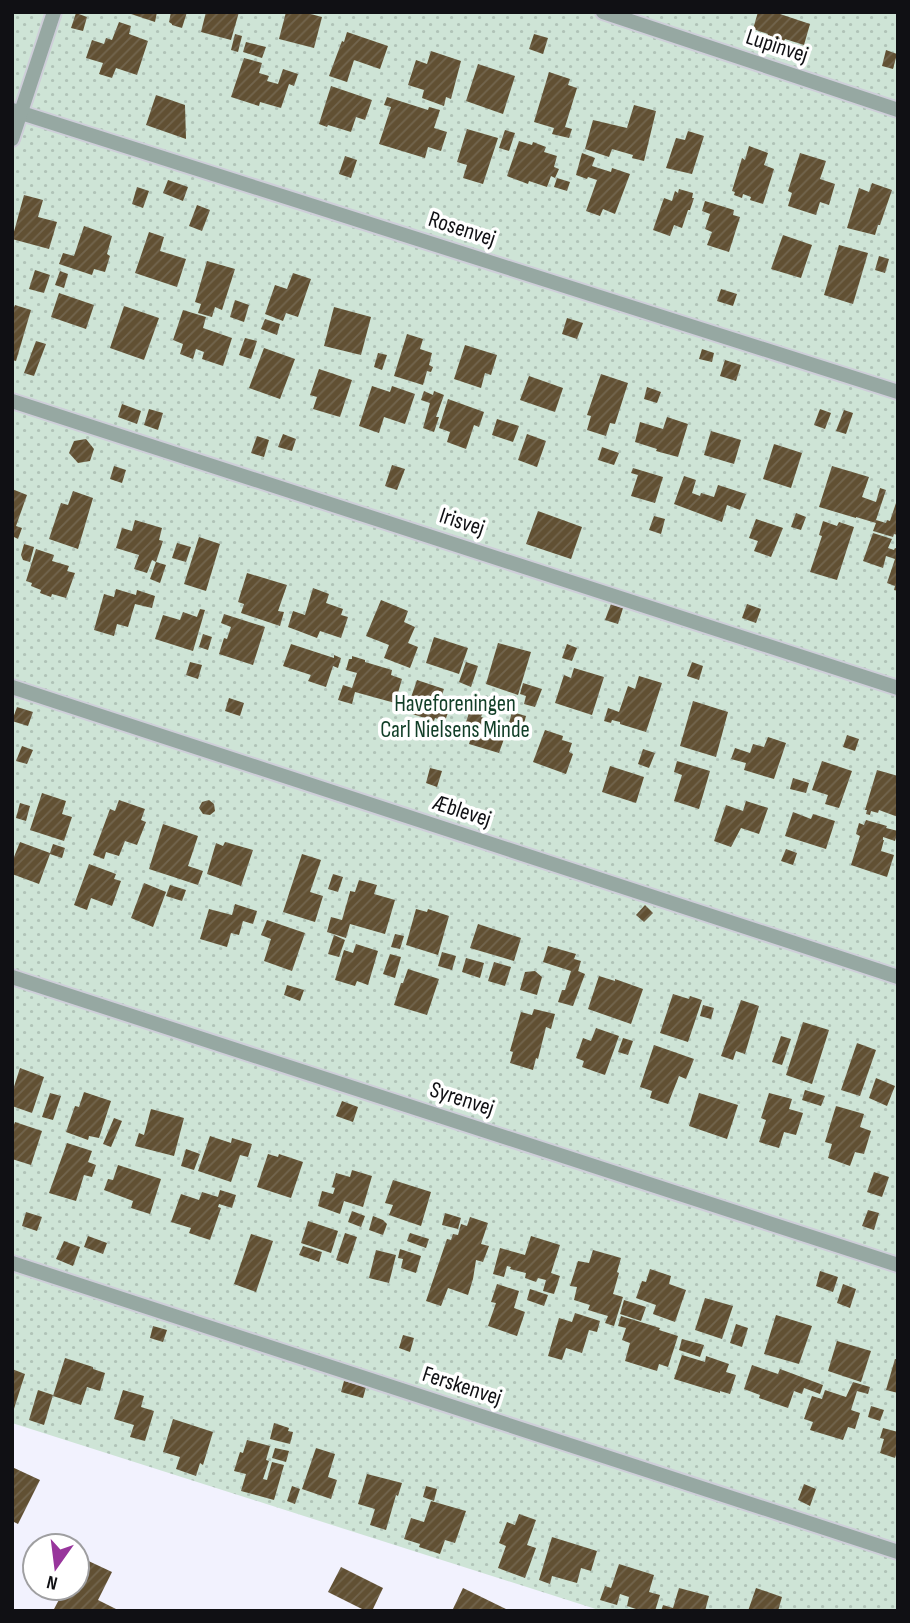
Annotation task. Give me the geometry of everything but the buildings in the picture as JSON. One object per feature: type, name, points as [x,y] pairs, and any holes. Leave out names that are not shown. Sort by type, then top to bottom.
[{"type":"lane","points":[[12,139],[17,111],[54,12]]},
{"type":"lane","name":"Lupinvej","points":[[603,12],[898,110]]},
{"type":"lane","name":"Rosenvej","points":[[17,111],[898,392]]},
{"type":"lane","name":"Irisvej","points":[[12,401],[898,688]]},
{"type":"lane","name":"Æblevej","points":[[12,687],[898,978]]},
{"type":"lane","name":"Syrenvej","points":[[12,976],[898,1265]]},
{"type":"lane","name":"Ferskenvej","points":[[12,1263],[898,1552]]},
{"type":"green space","name":"Haveforeningen Carl Nielsens Minde","points":[[12,12],[898,12],[898,1611],[602,1611],[12,1423]]}]
